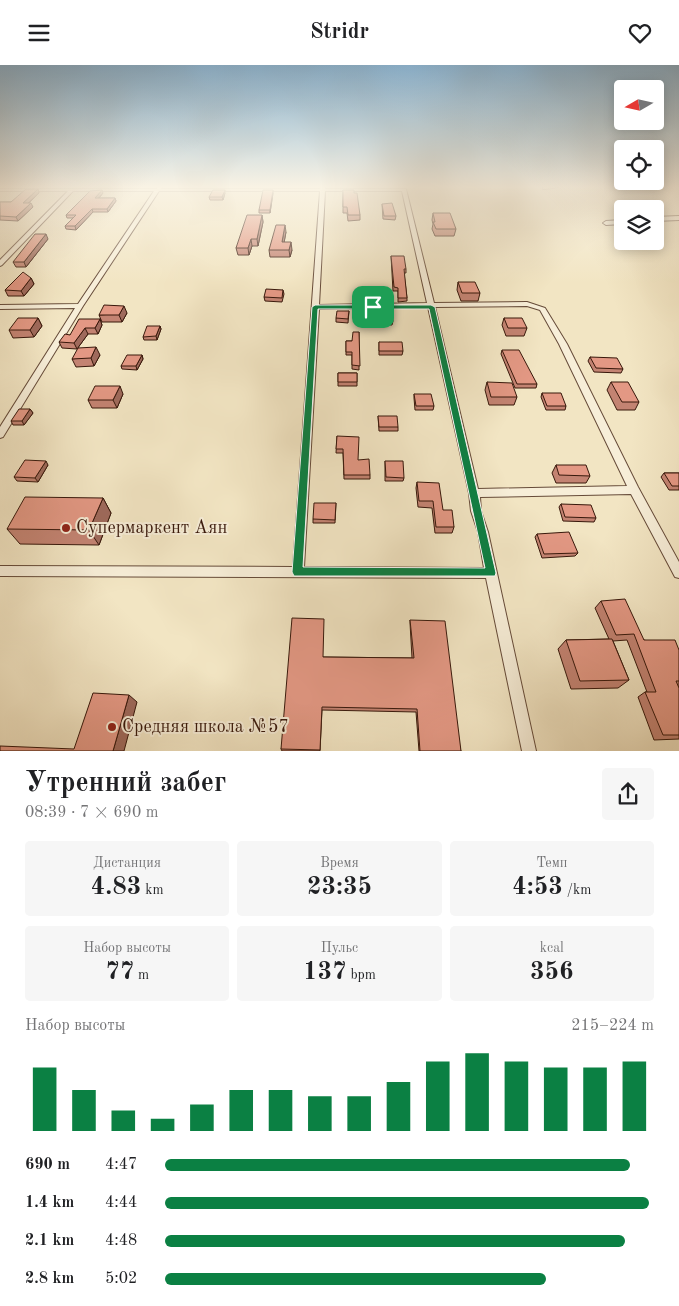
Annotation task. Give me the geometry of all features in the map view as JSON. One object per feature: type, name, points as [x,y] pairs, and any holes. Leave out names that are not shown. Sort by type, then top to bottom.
[{"type":"street","points":[[0,264],[44,219]]},
{"type":"street","points":[[0,435],[80,306],[139,219]]},
{"type":"street","points":[[298,572],[321,219]]},
{"type":"street","points":[[411,219],[474,493],[476,511],[483,532],[529,751]]},
{"type":"street","points":[[606,223],[614,222]]},
{"type":"street","points":[[315,307],[431,307],[528,304],[543,309],[563,344],[634,490],[679,573]]},
{"type":"street","points":[[0,307],[80,306]]},
{"type":"street","points":[[474,493],[634,490]]},
{"type":"street","points":[[0,571],[491,573]]},
{"type":"building","points":[[72,219],[82,219],[75,226],[65,226]]},
{"type":"building","points":[[246,219],[261,219],[257,239],[251,239],[248,248],[236,248]]},
{"type":"building","points":[[434,219],[452,219],[456,229],[436,229],[433,222],[435,222]]},
{"type":"building","points":[[276,225],[285,225],[282,242],[291,242],[289,250],[269,250]]},
{"type":"building","points":[[35,234],[46,234],[24,262],[13,262]]},
{"type":"building","points":[[391,256],[404,256],[407,298],[398,298],[398,288],[394,287]]},
{"type":"building","points":[[23,272],[31,278],[21,291],[5,290]]},
{"type":"building","points":[[458,282],[475,282],[480,293],[462,293]]},
{"type":"building","points":[[266,289],[283,290],[282,298],[264,297]]},
{"type":"building","points":[[104,305],[124,306],[119,315],[99,315]]},
{"type":"building","points":[[337,311],[349,311],[348,319],[336,318]]},
{"type":"building","points":[[371,311],[392,311],[393,321],[371,320]]},
{"type":"building","points":[[18,318],[38,318],[30,330],[9,330]]},
{"type":"building","points":[[504,318],[522,318],[527,328],[508,328]]},
{"type":"building","points":[[79,319],[100,319],[95,328],[85,328],[74,343],[59,342],[65,334],[70,335]]},
{"type":"building","points":[[147,326],[160,326],[156,336],[143,337]]},
{"type":"building","points":[[353,332],[359,332],[360,366],[352,365],[352,352],[346,352],[346,341],[352,341]]},
{"type":"building","points":[[379,342],[402,342],[403,351],[379,351]]},
{"type":"building","points":[[96,347],[91,358],[72,359],[78,348]]},
{"type":"building","points":[[502,350],[519,350],[537,384],[517,384]]},
{"type":"building","points":[[127,355],[142,355],[136,366],[121,366]]},
{"type":"building","points":[[590,357],[617,358],[623,369],[596,368]]},
{"type":"building","points":[[338,373],[357,373],[357,382],[338,382]]},
{"type":"building","points":[[487,382],[512,383],[517,397],[491,397]]},
{"type":"building","points":[[611,382],[628,382],[639,402],[622,402]]},
{"type":"building","points":[[95,386],[120,386],[113,400],[88,400]]},
{"type":"building","points":[[542,393],[561,393],[566,406],[547,406]]},
{"type":"building","points":[[414,394],[431,394],[434,406],[416,406]]},
{"type":"building","points":[[19,409],[30,409],[22,421],[11,421]]},
{"type":"building","points":[[378,416],[397,416],[398,427],[379,427]]},
{"type":"building","points":[[337,436],[359,437],[358,460],[369,459],[370,475],[344,475],[343,449],[336,449]]},
{"type":"building","points":[[25,460],[46,461],[35,478],[14,477]]},
{"type":"building","points":[[385,461],[403,461],[404,478],[386,477]]},
{"type":"building","points":[[556,465],[586,465],[590,476],[559,475]]},
{"type":"building","points":[[664,473],[679,473],[679,486],[672,486]]},
{"type":"building","points":[[417,482],[439,483],[443,510],[452,510],[454,527],[436,527],[433,501],[419,501]]},
{"type":"building","points":[[25,497],[103,498],[89,530],[7,529]]},
{"type":"building","points":[[314,503],[336,503],[335,520],[313,519]]},
{"type":"building","points":[[561,504],[591,505],[596,518],[565,517]]},
{"type":"building","points":[[569,532],[578,553],[544,554],[537,534]]},
{"type":"building","points":[[625,599],[644,640],[675,640],[679,650],[679,681],[676,681],[679,688],[679,735],[663,735],[645,692],[656,692],[634,634],[616,635],[601,601]]},
{"type":"building","points":[[292,618],[324,619],[323,657],[414,658],[410,620],[445,621],[461,751],[420,751],[417,709],[322,707],[320,750],[281,749]]},
{"type":"building","points":[[612,639],[629,680],[580,681],[566,640]]},
{"type":"building","points":[[93,693],[129,695],[113,751],[0,751],[0,746],[74,749]]},
{"type":"place","name":"Супермаркент Аян","points":[[66,528]]},
{"type":"place","name":"Средняя школа №57","points":[[112,727]]},
{"type":"route","points":[[315,307],[373,307],[431,307],[491,573],[298,572],[315,307]]}]
